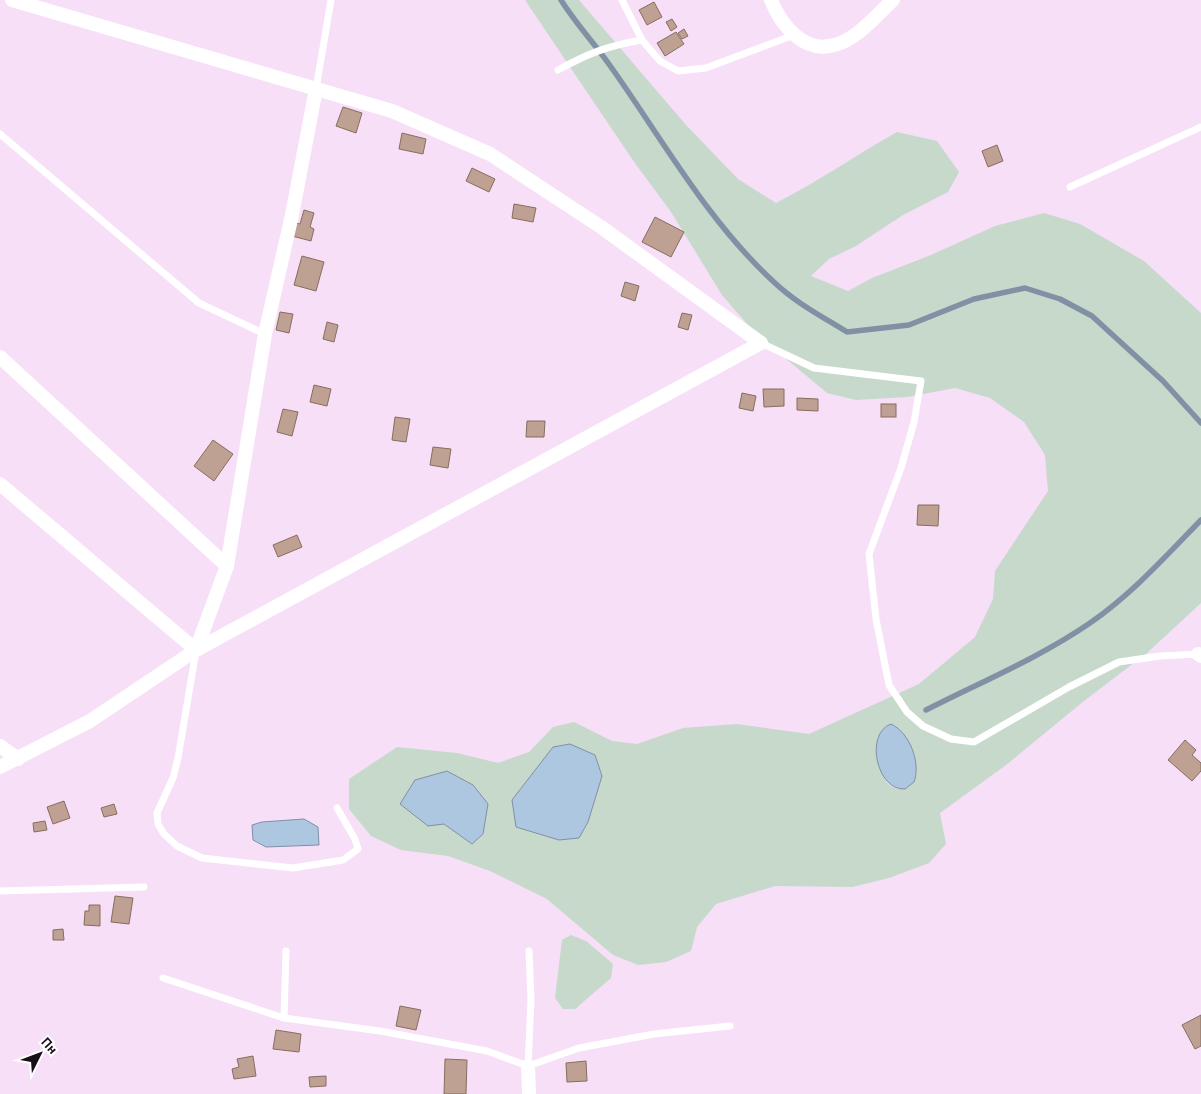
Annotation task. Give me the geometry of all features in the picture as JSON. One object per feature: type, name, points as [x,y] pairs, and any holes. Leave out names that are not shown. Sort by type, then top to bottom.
[{"type":"street","points":[[0,767],[90,721],[196,650],[761,343],[601,227],[490,154],[392,111],[12,0]]},
{"type":"street","points":[[770,0],[776,12],[794,35],[810,46],[834,45],[861,30],[893,0]]},
{"type":"street","points":[[196,650],[227,566],[265,334],[292,215],[316,89]]},
{"type":"street","points":[[0,357],[227,566]]},
{"type":"street","points":[[0,484],[196,650]]},
{"type":"street","points":[[0,746],[18,758]]},
{"type":"street","points":[[528,1066],[529,1094]]},
{"type":"lane","points":[[316,89],[331,0]]},
{"type":"lane","points":[[622,0],[642,40],[660,61],[678,70],[706,68],[794,35]]},
{"type":"lane","points":[[558,70],[588,53],[608,46],[642,40]]},
{"type":"lane","points":[[1070,187],[1201,127]]},
{"type":"lane","points":[[0,134],[199,303],[265,334]]},
{"type":"lane","points":[[761,343],[814,368],[921,381],[914,422],[902,468],[869,554],[876,619],[889,685],[907,712],[923,726],[951,739],[974,742],[1069,687],[1119,662],[1160,656],[1199,655]]},
{"type":"lane","points":[[196,650],[178,758],[173,778],[157,813],[158,824],[164,834],[177,846],[202,858],[293,868],[343,860],[358,849],[355,839],[337,808]]},
{"type":"lane","points":[[0,891],[144,887]]},
{"type":"lane","points":[[284,1018],[286,951]]},
{"type":"lane","points":[[528,1066],[531,1000],[529,951]]},
{"type":"lane","points":[[164,978],[284,1018],[380,1031],[487,1051],[528,1066],[579,1048],[654,1034],[730,1026]]},
{"type":"green space","points":[[525,0],[579,0],[686,125],[738,179],[776,203],[897,132],[937,141],[959,172],[948,192],[903,215],[856,246],[829,259],[811,276],[848,291],[872,278],[931,255],[995,226],[1044,213],[1080,224],[1144,261],[1201,313],[1201,603],[1147,653],[1084,701],[1006,765],[940,813],[946,844],[929,863],[889,878],[852,887],[775,886],[716,904],[697,927],[691,951],[666,962],[638,965],[613,955],[547,899],[490,871],[448,856],[401,850],[371,836],[349,809],[349,779],[397,747],[457,753],[498,763],[529,752],[553,727],[574,722],[612,741],[637,744],[683,728],[737,724],[809,734],[919,684],[975,637],[993,599],[995,571],[1048,491],[1045,455],[1024,422],[990,398],[955,388],[907,397],[856,400],[827,393],[754,332],[722,295],[671,212],[632,159]],"holes":[[[888,725],[894,725],[908,743],[905,789],[895,788],[883,776],[881,756],[884,728]],[[444,824],[483,834],[472,844]]]},
{"type":"green space","points":[[571,935],[586,941],[613,964],[611,978],[575,1009],[563,1009],[555,998],[562,940]]},
{"type":"water","points":[[891,724],[904,734],[915,758],[916,774],[914,782],[905,789],[895,787],[887,781],[877,761],[876,749],[878,739],[883,730]]},
{"type":"water","points":[[570,744],[595,755],[602,776],[588,822],[579,838],[559,840],[516,827],[512,800],[553,747]]},
{"type":"water","points":[[447,771],[473,785],[488,804],[483,834],[472,844],[444,824],[428,826],[400,804],[415,780]]},
{"type":"water","points":[[304,819],[318,827],[319,845],[266,847],[253,840],[252,825],[262,822]]},
{"type":"building","points":[[654,2],[662,17],[647,25],[639,10]]},
{"type":"building","points":[[672,19],[677,27],[671,31],[666,22]]},
{"type":"building","points":[[684,29],[688,36],[682,39],[678,33]]},
{"type":"building","points":[[676,32],[684,44],[665,56],[657,43]]},
{"type":"building","points":[[343,107],[362,113],[356,133],[336,126]]},
{"type":"building","points":[[402,133],[426,139],[423,154],[399,149]]},
{"type":"building","points":[[997,145],[1003,161],[988,167],[982,151]]},
{"type":"building","points":[[472,168],[495,179],[489,192],[466,181]]},
{"type":"building","points":[[514,204],[536,208],[533,222],[512,218]]},
{"type":"building","points":[[304,210],[314,213],[310,227],[314,229],[311,241],[292,236],[295,223],[300,224]]},
{"type":"building","points":[[655,217],[684,232],[671,257],[642,242]]},
{"type":"building","points":[[302,256],[324,262],[316,291],[294,285]]},
{"type":"building","points":[[625,282],[639,286],[635,301],[621,296]]},
{"type":"building","points":[[280,312],[293,314],[289,333],[276,330]]},
{"type":"building","points":[[682,313],[692,315],[688,330],[678,327]]},
{"type":"building","points":[[327,322],[338,325],[334,342],[323,339]]},
{"type":"building","points":[[314,385],[331,389],[327,406],[310,402]]},
{"type":"building","points":[[763,389],[784,389],[784,406],[764,407]]},
{"type":"building","points":[[742,393],[756,396],[753,411],[739,408]]},
{"type":"building","points":[[797,398],[818,399],[818,411],[797,410]]},
{"type":"building","points":[[881,404],[896,404],[896,417],[881,417]]},
{"type":"building","points":[[283,409],[298,412],[292,436],[277,432]]},
{"type":"building","points":[[395,417],[410,419],[406,442],[392,440]]},
{"type":"building","points":[[527,421],[545,421],[544,437],[526,437]]},
{"type":"building","points":[[213,440],[233,454],[214,481],[194,466]]},
{"type":"building","points":[[433,447],[451,449],[448,468],[430,465]]},
{"type":"building","points":[[918,505],[939,505],[938,526],[917,525]]},
{"type":"building","points":[[297,535],[302,547],[278,557],[273,545]]},
{"type":"building","points":[[1185,740],[1196,750],[1192,755],[1201,763],[1201,771],[1192,781],[1168,760]]},
{"type":"building","points":[[64,801],[70,818],[53,824],[47,807]]},
{"type":"building","points":[[114,804],[117,814],[104,817],[101,808]]},
{"type":"building","points":[[45,821],[47,830],[34,832],[33,823]]},
{"type":"building","points":[[115,896],[133,898],[129,924],[111,922]]},
{"type":"building","points":[[89,905],[100,905],[100,926],[84,925],[85,911],[89,911]]},
{"type":"building","points":[[63,929],[64,940],[53,940],[53,930]]},
{"type":"building","points":[[400,1006],[421,1010],[416,1030],[396,1026]]},
{"type":"building","points":[[1201,1015],[1201,1046],[1195,1049],[1182,1025]]},
{"type":"building","points":[[276,1030],[301,1034],[299,1052],[273,1049]]},
{"type":"building","points":[[253,1056],[256,1076],[234,1079],[232,1069],[239,1067],[237,1059]]},
{"type":"building","points":[[445,1059],[467,1060],[466,1094],[444,1094]]},
{"type":"building","points":[[586,1061],[587,1081],[567,1082],[566,1063]]},
{"type":"building","points":[[326,1076],[326,1086],[310,1087],[309,1077]]},
{"type":"waterway","points":[[561,0],[611,67],[687,180],[728,234],[775,283],[801,303],[847,332],[909,325],[974,299],[1025,288],[1060,299],[1092,316],[1163,381],[1201,423]]},
{"type":"waterway","points":[[926,710],[1030,659],[1090,623],[1120,600],[1162,561],[1201,520]]}]
